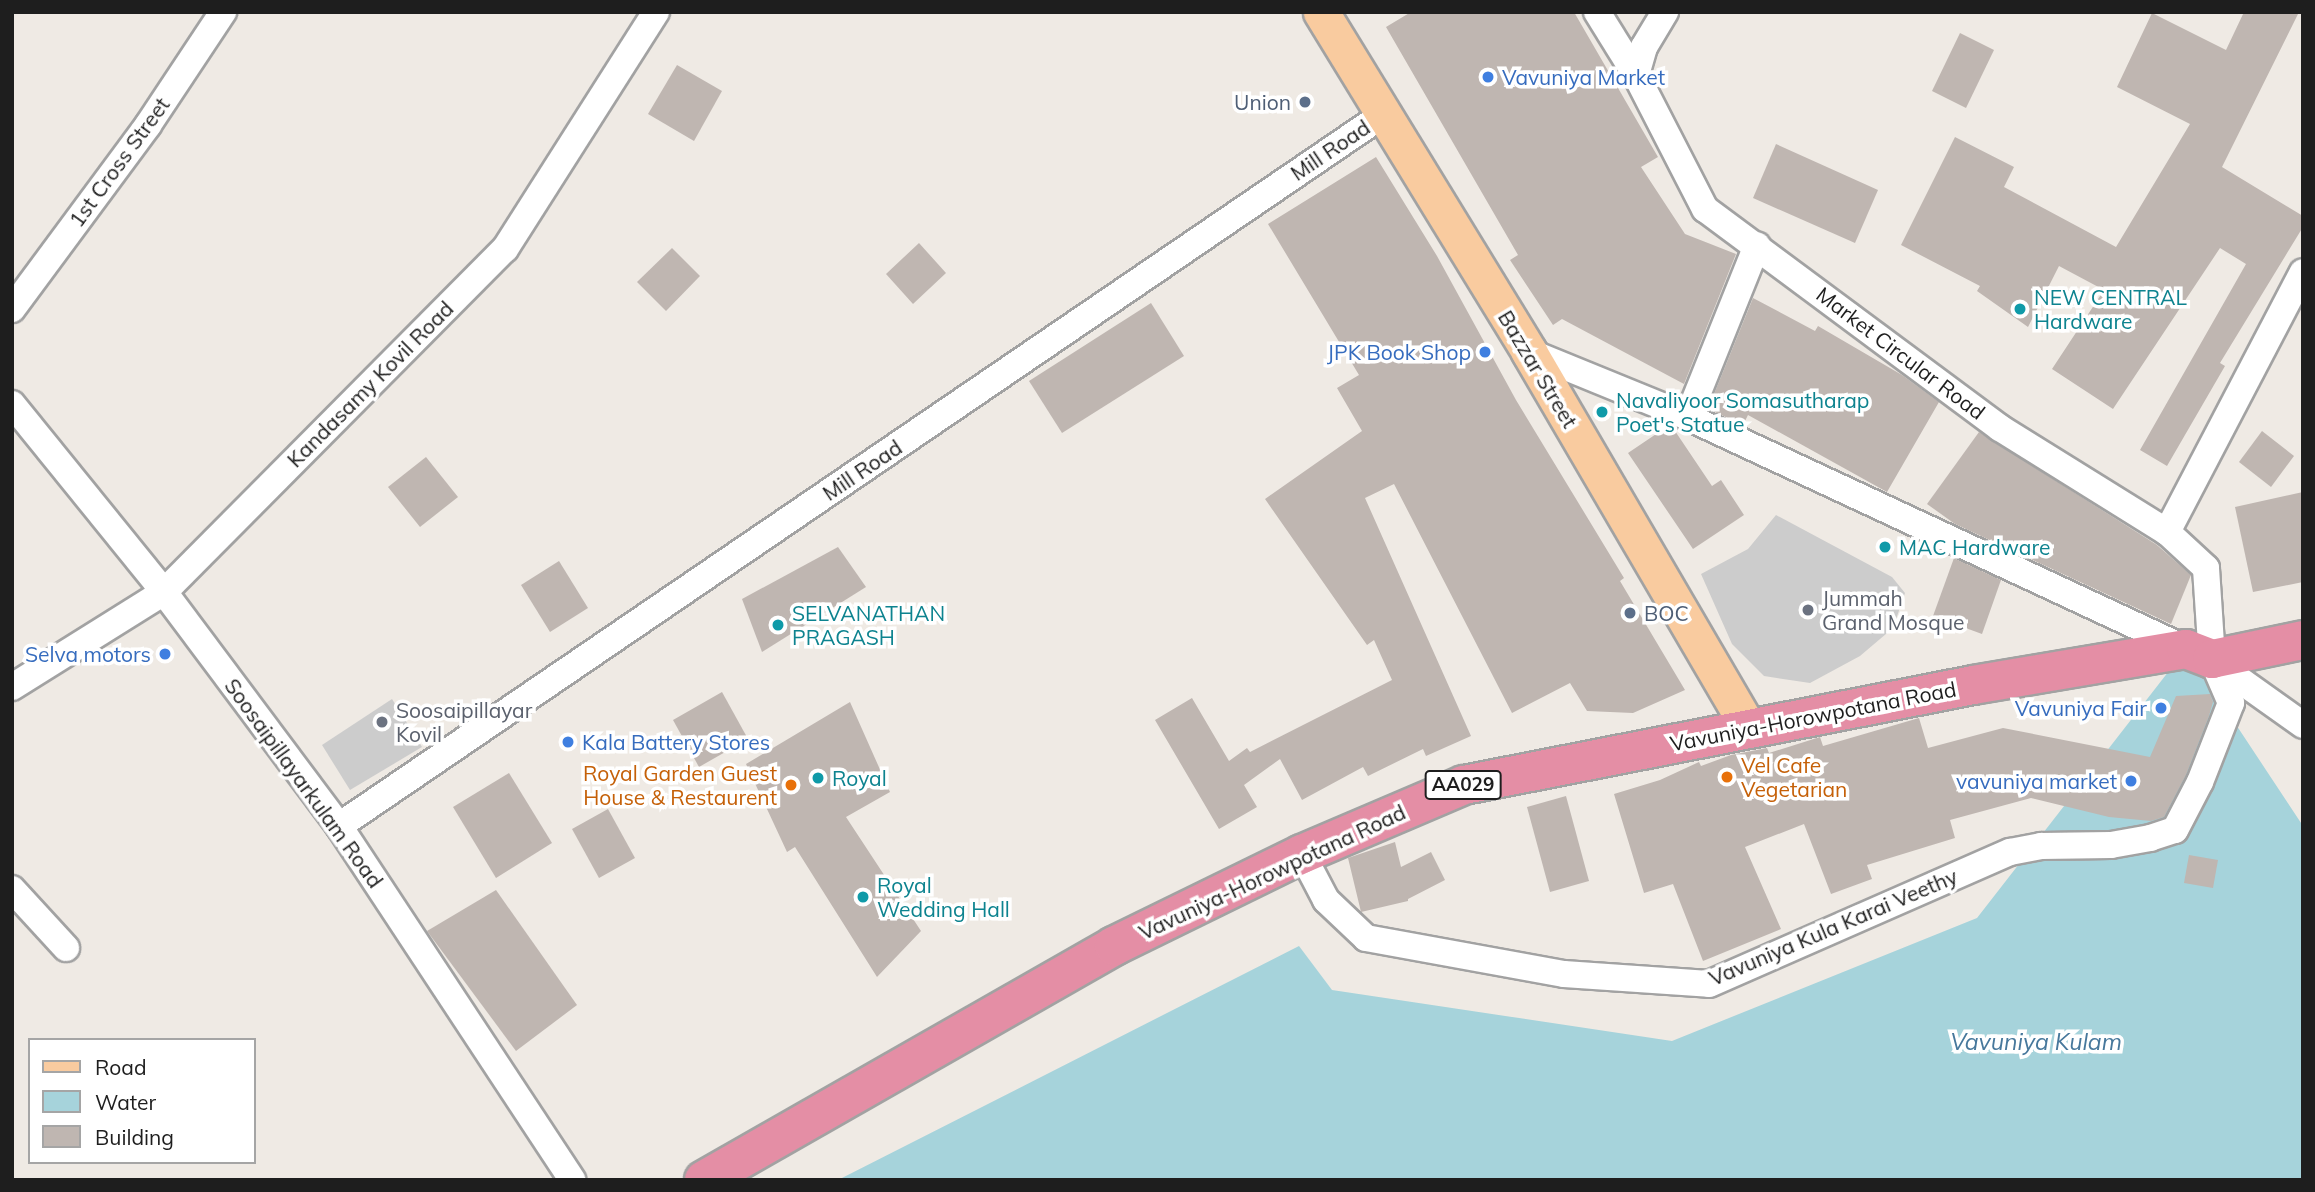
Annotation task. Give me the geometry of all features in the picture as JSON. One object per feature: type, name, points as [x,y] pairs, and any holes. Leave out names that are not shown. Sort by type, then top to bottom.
[{"type":"highway","name":"Vavuniya-Horowpotana Road","points":[[704,1180],[1114,946],[1302,854],[1464,785],[1973,685],[2303,639]]},
{"type":"main road","name":"Bazzar Street","points":[[1329,15],[1384,114],[1529,352],[1749,729]]},
{"type":"street","name":"1st Cross Street","points":[[12,309],[148,125],[223,12]]},
{"type":"street","name":"Kandasamy Kovil Road","points":[[12,687],[164,592],[505,249],[656,12]]},
{"type":"street","name":"Market Circular Road","points":[[1597,12],[1636,75],[1704,209],[1757,245],[2000,428],[2167,532],[2206,568],[2199,654]]},
{"type":"street","points":[[1636,75],[1644,47],[1665,12]]},
{"type":"street","name":"Mill Road","points":[[340,826],[1384,114]]},
{"type":"street","points":[[1688,417],[1757,245]]},
{"type":"street","points":[[2167,532],[2303,272]]},
{"type":"street","points":[[1529,352],[1688,417],[2199,654],[2303,725]]},
{"type":"street","name":"Soosaipillayarkulam Road","points":[[12,404],[164,592],[340,826],[572,1180]]},
{"type":"street","name":"Vavuniya Kula Karai Veethy","points":[[1302,854],[1326,900],[1366,938],[1564,974],[1709,984],[2010,852],[2041,846],[2111,845],[2175,830],[2200,782],[2231,703],[2199,654]]},
{"type":"street","points":[[12,890],[66,948]]},
{"type":"shaded area","name":"Jummah Grand Mosque","points":[[1776,515],[1892,577],[1905,593],[1893,628],[1860,656],[1810,683],[1764,676],[1732,644],[1701,574],[1748,549]]},
{"type":"shaded area","name":"Soosaipillayar Kovil","points":[[392,699],[422,747],[350,790],[322,745]]},
{"type":"water","name":"Vavuniya Kulam","points":[[2186,649],[2303,826],[2303,1180],[838,1180],[1299,946],[1332,990],[1672,1041],[1977,918]]},
{"type":"building","points":[[1411,12],[1574,12],[1658,157],[1641,167],[1685,234],[1736,254],[1684,384],[1562,319],[1553,325],[1510,260],[1518,255],[1386,27]]},
{"type":"building","points":[[2244,12],[2299,12],[2222,167],[2303,216],[2303,227],[2220,363],[2225,366],[2167,466],[2140,450],[2246,264],[2220,248],[2113,409],[2052,369],[2104,290],[2059,266],[2028,327],[1977,291],[1980,286],[1901,245],[1955,137],[2014,167],[2004,187],[2116,247],[2190,124],[2117,87],[2152,13],[2226,50]]},
{"type":"building","points":[[1960,33],[1994,50],[1966,108],[1932,91]]},
{"type":"building","points":[[677,65],[722,91],[694,141],[648,114]]},
{"type":"building","points":[[1776,144],[1878,190],[1855,243],[1753,198]]},
{"type":"building","points":[[1376,157],[1437,256],[1516,400],[1624,578],[1620,581],[1685,690],[1633,713],[1587,711],[1570,683],[1512,713],[1394,484],[1365,498],[1471,736],[1426,756],[1423,749],[1368,776],[1363,767],[1302,800],[1280,759],[1244,785],[1257,807],[1219,829],[1155,720],[1192,698],[1229,761],[1247,748],[1250,752],[1392,680],[1374,640],[1367,645],[1265,499],[1362,431],[1337,388],[1359,375],[1268,224]]},
{"type":"building","points":[[919,243],[946,273],[913,304],[886,274]]},
{"type":"building","points":[[672,248],[700,276],[666,311],[637,282]]},
{"type":"building","points":[[1753,298],[1815,331],[1818,326],[1902,375],[1939,402],[1887,492],[1748,415],[1743,425],[1708,409]]},
{"type":"building","points":[[1151,303],[1184,356],[1062,433],[1029,381]]},
{"type":"building","points":[[1668,426],[1673,428],[1712,486],[1721,480],[1744,515],[1693,549],[1628,453]]},
{"type":"building","points":[[2262,431],[2294,456],[2271,487],[2239,462]]},
{"type":"building","points":[[1979,432],[2157,545],[2191,575],[2171,624],[1955,524],[1927,504]]},
{"type":"building","points":[[426,457],[458,497],[420,527],[388,487]]},
{"type":"building","points":[[2303,492],[2303,582],[2253,592],[2235,507]]},
{"type":"building","name":"SELVANATHAN PRAGASH","points":[[838,547],[866,587],[762,652],[742,599]]},
{"type":"building","points":[[1954,558],[2001,580],[1982,634],[1933,616]]},
{"type":"building","points":[[559,561],[588,608],[550,632],[521,585]]},
{"type":"building","points":[[722,692],[748,739],[699,767],[673,720]]},
{"type":"building","points":[[2210,694],[2213,702],[2209,716],[2186,775],[2164,817],[2151,821],[2109,817],[2031,798],[1950,820],[1955,838],[1867,865],[1872,879],[1831,894],[1804,824],[1745,847],[1781,929],[1703,961],[1673,884],[1644,893],[1614,794],[1660,780],[1699,762],[1701,766],[1731,755],[1767,748],[1769,753],[1820,737],[1823,746],[1919,718],[1928,748],[2003,728],[2150,757],[2176,696]]},
{"type":"building","points":[[850,702],[890,792],[846,817],[921,931],[877,977],[795,847],[787,852],[746,764]]},
{"type":"building","points":[[509,773],[552,843],[496,878],[453,807]]},
{"type":"building","points":[[1566,796],[1589,881],[1550,892],[1527,807]]},
{"type":"building","points":[[608,809],[635,858],[599,878],[572,829]]},
{"type":"building","points":[[1395,842],[1401,867],[1431,852],[1445,880],[1408,901],[1361,912],[1348,858]]},
{"type":"building","points":[[2189,855],[2218,860],[2213,888],[2184,883]]},
{"type":"building","points":[[496,890],[577,1005],[516,1051],[427,931]]},
{"type":"place","name":"Vavuniya Market","points":[[1488,77]]},
{"type":"place","name":"Union","points":[[1305,102]]},
{"type":"place","name":"NEW CENTRAL Hardware","points":[[2020,309]]},
{"type":"place","name":"JPK Book Shop","points":[[1485,352]]},
{"type":"place","name":"Navaliyoor Somasutharap Poet's Statue","points":[[1602,412]]},
{"type":"place","name":"MAC Hardware","points":[[1885,547]]},
{"type":"place","name":"Jummah Grand Mosque","points":[[1808,610]]},
{"type":"place","name":"BOC","points":[[1630,613]]},
{"type":"place","name":"SELVANATHAN PRAGASH","points":[[778,625]]},
{"type":"place","name":"Selva motors","points":[[165,654]]},
{"type":"place","name":"Vavuniya Fair","points":[[2161,708]]},
{"type":"place","name":"Soosaipillayar Kovil","points":[[382,722]]},
{"type":"place","name":"Kala Battery Stores","points":[[568,742]]},
{"type":"place","name":"Vel Cafe Vegetarian","points":[[1727,777]]},
{"type":"place","name":"Royal","points":[[818,778]]},
{"type":"place","name":"vavuniya market","points":[[2131,781]]},
{"type":"place","name":"Royal Garden Guest House & Restaurent","points":[[791,785]]},
{"type":"place","name":"Royal Wedding Hall","points":[[863,897]]}]
